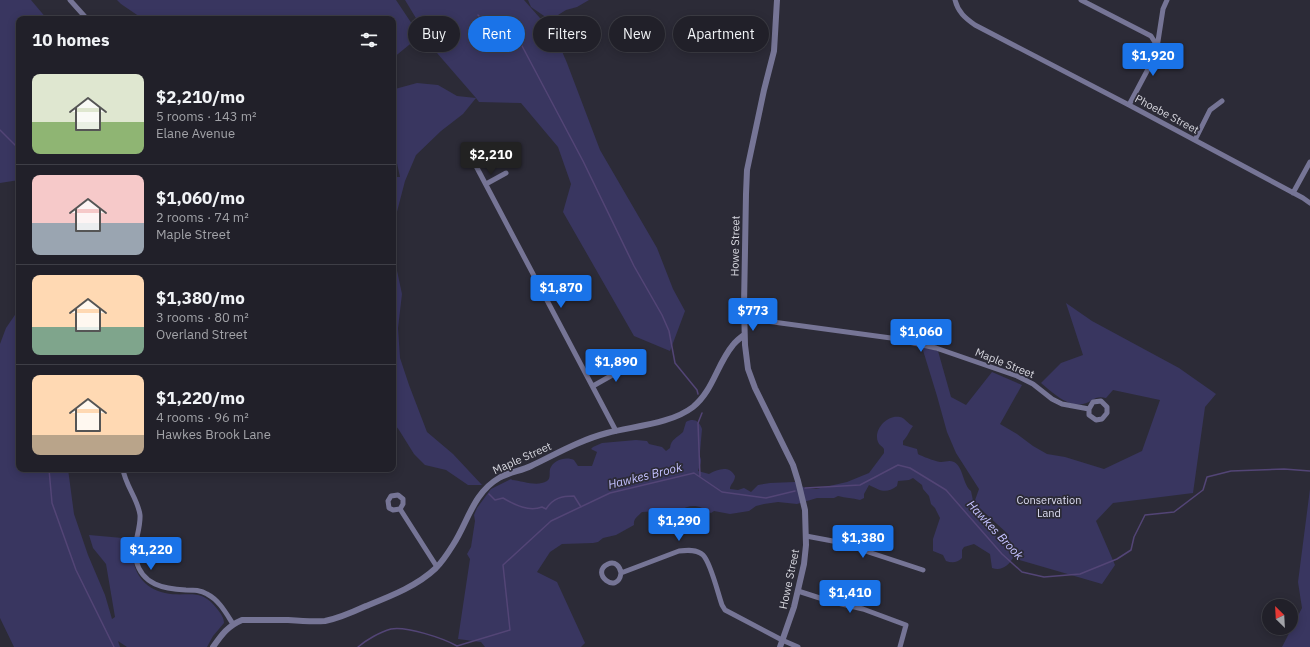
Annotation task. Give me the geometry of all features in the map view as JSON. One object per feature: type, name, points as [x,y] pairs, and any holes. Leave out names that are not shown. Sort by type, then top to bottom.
[{"type":"street","points":[[70,0],[85,16]]},
{"type":"street","name":"Howe Street","points":[[777,0],[774,51],[747,170],[744,335],[748,369],[790,460],[798,481],[804,510],[806,536],[804,564],[798,591],[780,647]]},
{"type":"street","name":"Phoebe Street","points":[[955,0],[957,8],[964,18],[975,26],[1195,140],[1293,193],[1310,204]]},
{"type":"street","points":[[1081,0],[1151,36],[1157,45]]},
{"type":"street","points":[[1129,105],[1156,54],[1163,9],[1168,0]]},
{"type":"street","points":[[1195,140],[1210,110],[1222,102]]},
{"type":"street","points":[[1293,193],[1310,162]]},
{"type":"street","points":[[476,166],[616,431]]},
{"type":"street","points":[[486,184],[506,173]]},
{"type":"street","name":"Maple Street","points":[[744,318],[891,338],[936,348],[1017,376],[1033,384],[1052,399],[1062,404],[1088,409]]},
{"type":"street","name":"Maple Street","points":[[233,624],[242,620],[325,620],[341,616],[404,590],[421,580],[437,567],[459,536],[477,498],[492,482],[506,474],[529,467],[584,440],[608,432],[663,420],[682,414],[692,407],[711,386],[733,344],[744,335]]},
{"type":"street","points":[[593,386],[630,365]]},
{"type":"street","points":[[124,472],[140,515],[140,526],[135,553],[141,573],[150,583],[157,586],[194,590],[206,593],[221,606],[233,624],[221,635],[213,647]]},
{"type":"street","points":[[400,509],[437,567]]},
{"type":"street","points":[[806,536],[838,542],[924,570]]},
{"type":"street","points":[[622,573],[679,551],[688,549],[698,552],[704,556],[711,570],[722,605],[726,610],[798,647]]},
{"type":"street","points":[[798,591],[871,612],[906,625],[900,647]]},
{"type":"green space","points":[[0,0],[31,0],[44,16],[16,16],[16,180],[0,183]]},
{"type":"green space","points":[[117,0],[396,0],[408,18],[408,46],[396,56],[396,16],[139,16]]},
{"type":"green space","points":[[405,0],[524,0],[538,16],[533,16],[533,52],[562,52],[600,150],[657,248],[673,289],[685,311],[670,351],[634,336],[563,212],[571,184],[558,147],[521,103],[479,102],[437,53],[460,52],[460,16],[415,16]]},
{"type":"green space","points":[[528,0],[589,0],[556,16],[544,16],[531,7]]},
{"type":"green space","points":[[417,83],[438,85],[457,96],[476,98],[463,114],[441,131],[416,155],[405,181],[396,216],[396,177],[400,177],[396,159],[396,89]]},
{"type":"green space","points":[[396,266],[402,294],[398,328],[400,358],[427,432],[453,454],[482,485],[468,485],[446,470],[425,465],[414,454],[396,426]]},
{"type":"green space","name":"Conservation Land","points":[[1066,303],[1092,321],[1179,368],[1216,394],[1205,407],[1193,493],[1113,503],[1096,521],[1115,565],[1102,584],[1013,558],[1002,568],[992,568],[990,554],[974,544],[964,547],[962,550],[962,558],[958,561],[946,561],[943,555],[933,551],[933,539],[940,518],[922,485],[913,478],[898,481],[897,486],[886,491],[869,485],[864,494],[864,498],[860,500],[838,496],[834,498],[817,498],[797,504],[778,502],[756,506],[749,511],[730,514],[714,511],[711,513],[695,506],[684,508],[674,514],[659,511],[642,512],[635,519],[634,525],[616,535],[603,538],[598,542],[593,543],[562,544],[550,552],[537,572],[557,582],[585,643],[581,647],[485,647],[481,642],[458,639],[470,559],[467,554],[471,547],[475,521],[474,515],[477,508],[491,489],[511,479],[530,483],[543,483],[549,479],[550,469],[554,463],[567,458],[574,460],[578,466],[592,466],[597,452],[591,449],[602,443],[636,440],[647,441],[649,444],[662,447],[666,451],[670,448],[673,441],[683,432],[686,422],[691,420],[696,421],[702,429],[699,455],[701,461],[698,471],[709,474],[723,469],[730,470],[735,476],[730,489],[738,490],[744,488],[751,492],[758,485],[770,483],[795,482],[805,488],[816,489],[847,482],[869,473],[884,453],[884,449],[878,443],[877,437],[879,428],[886,420],[900,417],[913,426],[903,441],[903,445],[917,449],[918,454],[929,459],[941,462],[952,461],[957,464],[968,488],[971,491],[975,510],[986,519],[990,528],[994,530],[999,542],[1006,543],[1009,535],[974,503],[979,489],[956,453],[947,432],[922,347],[938,351],[951,397],[966,405],[992,372],[1022,385],[1000,424],[1047,454],[1065,457],[1104,469],[1142,451],[1160,400],[1113,390],[1106,398],[1099,397],[1077,405],[1060,398],[1041,383],[1061,363],[1083,355]]},
{"type":"green space","points":[[16,313],[16,472],[68,472],[74,514],[88,555],[105,595],[112,619],[115,617],[106,564],[93,548],[89,535],[134,539],[134,565],[142,580],[148,586],[165,593],[199,595],[211,603],[218,610],[224,623],[213,636],[207,647],[127,647],[118,641],[120,647],[14,647],[0,618],[0,344],[6,328]]},
{"type":"green space","points":[[1310,489],[1310,647],[1282,647],[1288,635],[1298,635],[1298,616],[1302,608],[1298,582]]},
{"type":"waterway","points":[[478,15],[501,40],[521,44],[583,161],[634,266],[662,315],[669,331],[675,363],[697,390],[698,394]]},
{"type":"waterway","points":[[0,130],[16,146]]},
{"type":"waterway","points":[[700,476],[698,423],[702,413]]},
{"type":"waterway","name":"Hawkes Brook","points":[[805,488],[860,485],[898,465],[910,468],[946,490],[1002,554],[1022,572],[1044,577],[1080,574],[1117,559],[1131,550],[1134,537],[1145,515],[1174,512],[1203,490],[1207,477],[1231,471],[1284,469],[1310,471]]},
{"type":"waterway","points":[[49,472],[52,503],[76,570],[114,647]]},
{"type":"waterway","name":"Hawkes Brook","points":[[358,647],[373,636],[391,629],[406,629],[424,633],[457,646],[510,630],[503,565],[551,521],[610,493],[694,473],[722,492],[766,498],[795,491]]},
{"type":"waterway","points":[[489,494],[495,500],[503,498],[517,505],[532,509],[542,507],[546,509],[558,498],[574,496],[581,507]]}]
